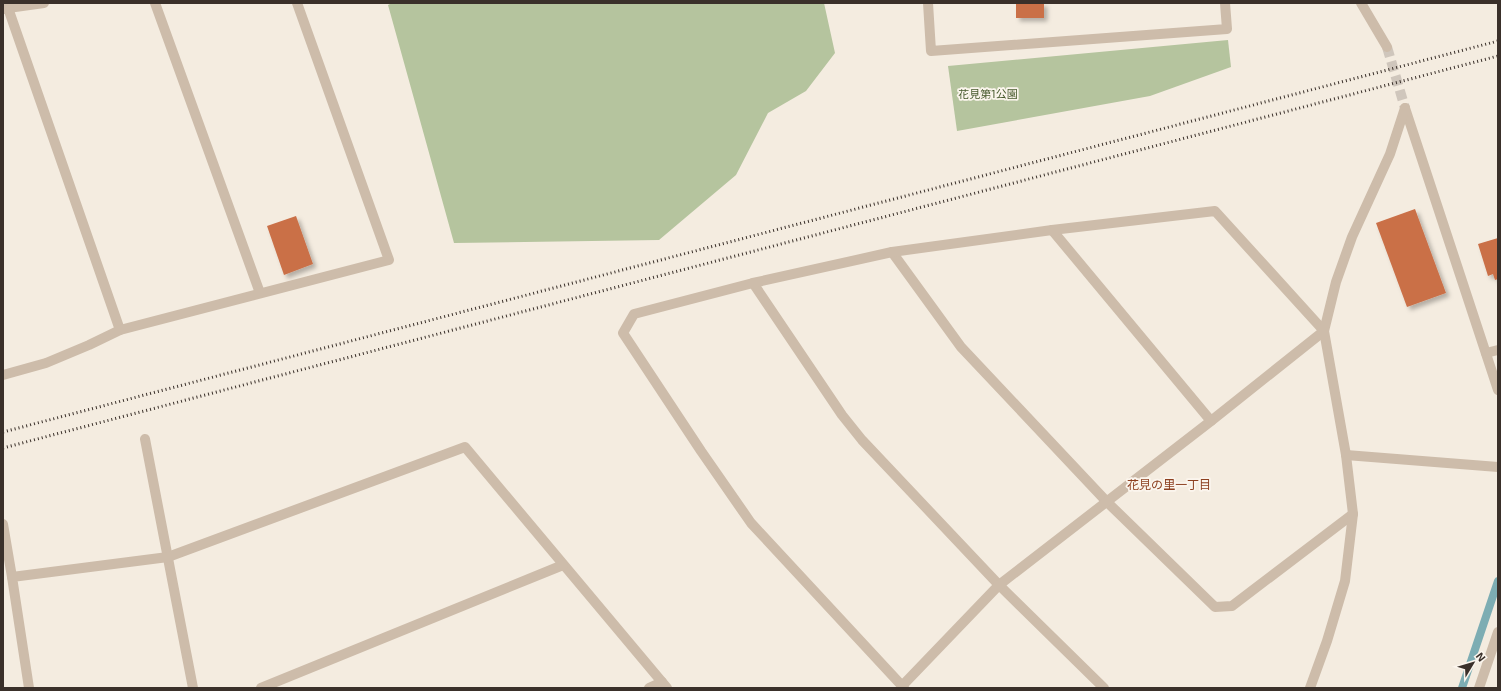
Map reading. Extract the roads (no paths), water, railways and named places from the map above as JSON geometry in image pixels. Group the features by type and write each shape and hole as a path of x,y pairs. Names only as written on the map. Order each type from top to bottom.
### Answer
{"street":[{"path":"44,3 5,9 120,330"},
{"path":"155,3 260,294"},
{"path":"3,375 46,363 120,330 389,260 297,3"},
{"path":"928,3 931,52 1227,29 1225,3"},
{"path":"1361,3 1387,47"},
{"path":"1310,688 1327,641 1345,581 1353,514 1346,455 1324,331 1336,282 1352,237 1390,154 1405,108 1498,390"},
{"path":"1215,211 1324,331 999,586 903,687 751,523 623,333 634,314 753,283 892,252 1052,230 1215,211"},
{"path":"1052,230 1211,421"},
{"path":"892,252 961,347 1107,502 1215,607 1232,606 1353,514"},
{"path":"753,283 842,415 862,440 999,586 1104,688"},
{"path":"1486,353 1498,350"},
{"path":"145,439 193,688"},
{"path":"12,577 168,557 464,447 665,685 649,688"},
{"path":"1346,455 1498,467"},
{"path":"3,524 29,688"},
{"path":"261,688 283,684 563,565"},
{"path":"1479,688 1498,632"}],"waterway":[{"path":"1462,688 1498,581"}],"tunnel":[{"path":"1387,47 1405,108"}],"railway":[{"path":"3,432 1498,41"},
{"path":"3,448 1498,56"}],"district":[{"name":"花見の里一丁目","path":"1169,485"}],"park label":[{"name":"花見第1公園","path":"988,94"}]}
